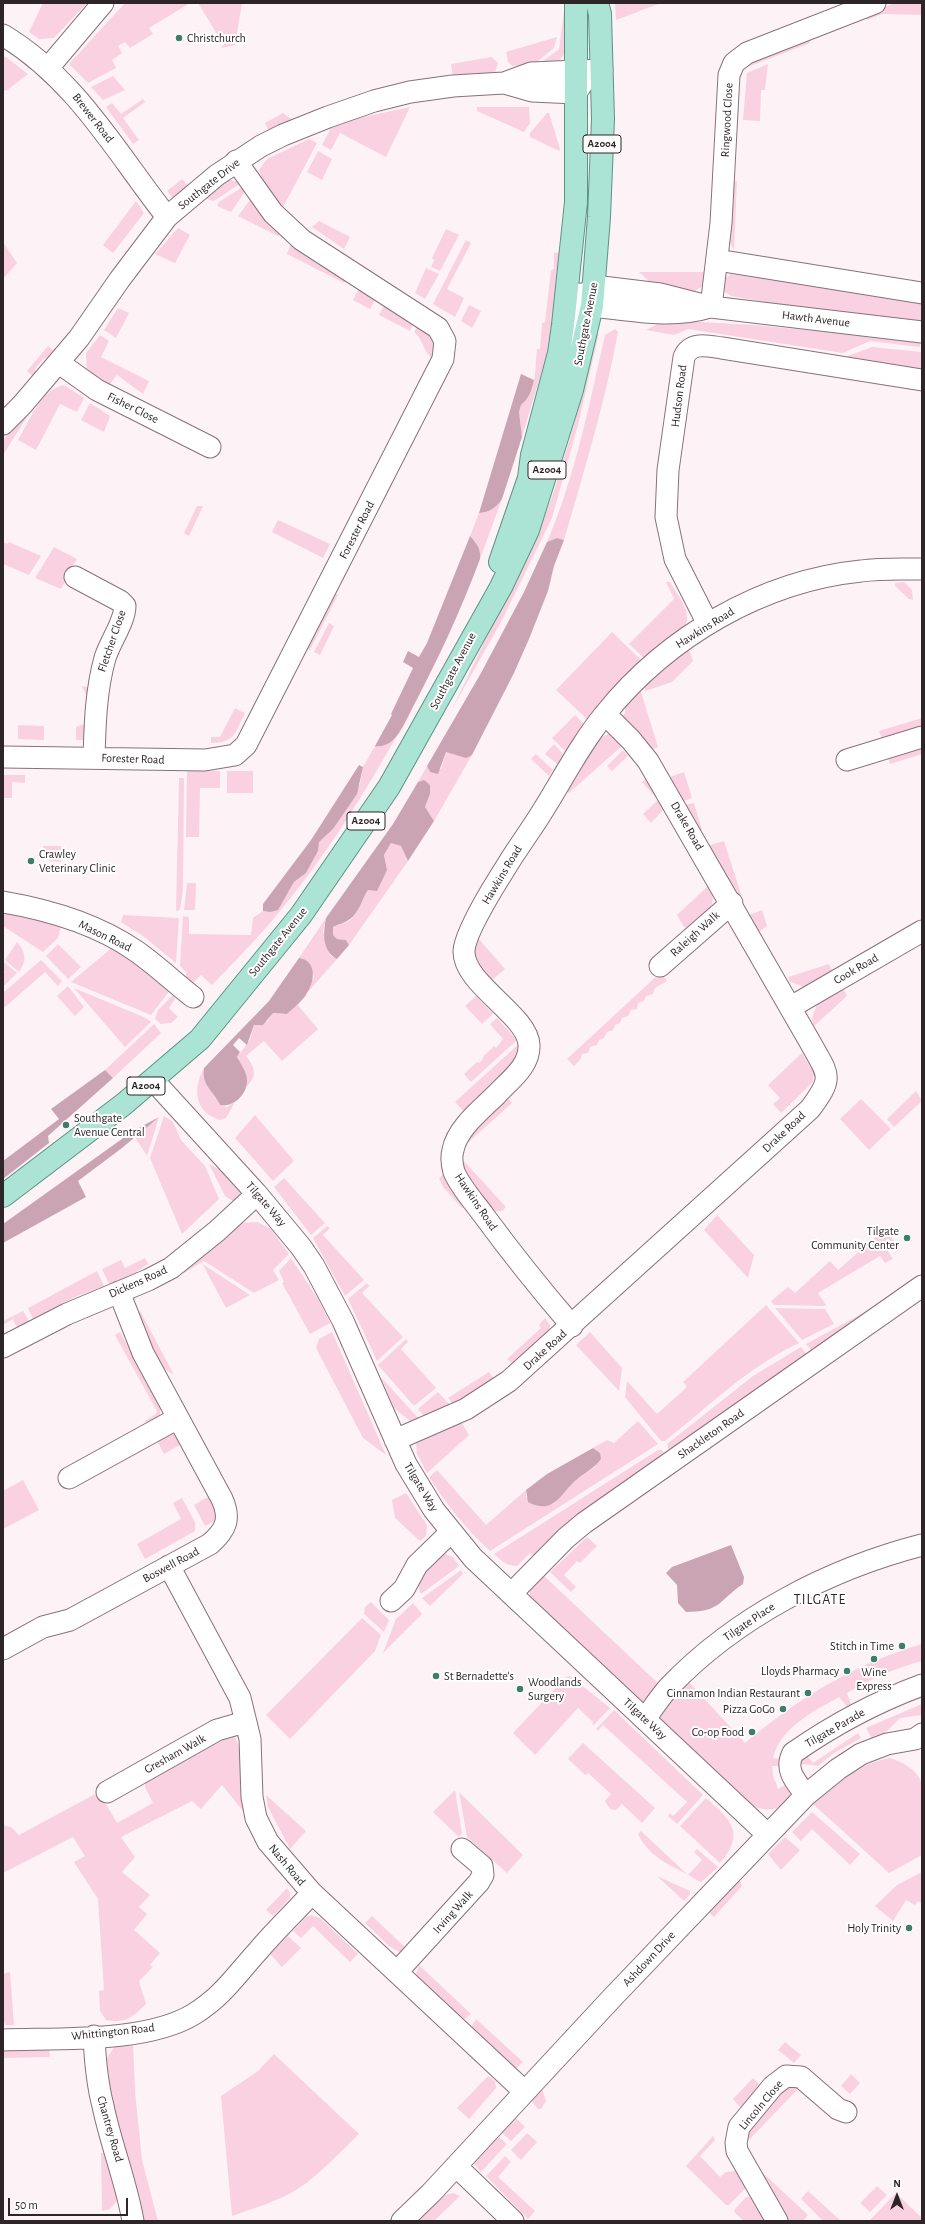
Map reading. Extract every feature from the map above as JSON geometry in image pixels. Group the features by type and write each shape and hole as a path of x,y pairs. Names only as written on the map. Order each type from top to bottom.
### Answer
{"main road":[{"name":"Southgate Avenue","path":"3,1196 153,1080 200,1039 301,915 389,787 500,588 528,530 572,390 590,297 603,120 589,71 576,3"},
{"name":"Southgate Avenue","path":"478,625 528,478 532,455 559,353 570,268 576,202 576,93 589,71 600,14 597,3"}],"street":[{"path":"48,68 103,3"},
{"path":"589,71 592,3"},
{"name":"Ringwood Close","path":"711,307 717,260 723,186 729,75 734,63 747,53 875,3"},
{"name":"Brewer Road","path":"3,35 48,68 72,90 91,113 167,217"},
{"name":"Southgate Drive","path":"3,424 59,363 167,217 236,161 283,135 374,101 410,92 446,87 504,83 531,73 589,71"},
{"name":"Southgate Drive","path":"504,83 532,91 576,93"},
{"name":"Forester Road","path":"3,756 205,760 235,755 246,745 396,455 445,353 442,334 430,321 321,253 288,228 261,198 236,161"},
{"path":"717,260 922,293"},
{"path":"528,478 540,457 556,406 574,327 590,297 574,283 570,268"},
{"name":"Hawth Avenue","path":"590,297 660,294 711,307 922,332"},
{"name":"Hudson Road","path":"708,624 675,559 666,517 668,470 683,362 687,350 694,346 722,348 922,380"},
{"name":"Fisher Close","path":"59,363 98,390 210,447"},
{"name":"Hawkins Road","path":"572,1326 525,1271 467,1192 452,1168 454,1145 460,1133 524,1065 529,1050 527,1034 468,967 464,956 466,940 520,845 605,714 651,667 708,624 751,602 802,583 860,571 922,569"},
{"name":"Fletcher Close","path":"75,577 120,600 125,606 106,655 100,676 96,708 94,758"},
{"name":"Drake Road","path":"396,1440 466,1409 487,1397 509,1381 572,1326 804,1114 824,1091 827,1076 791,1007 732,903 648,761 631,740 605,714"},
{"path":"847,760 922,737"},
{"name":"Mason Road","path":"3,902 58,914 97,929 135,950 193,997"},
{"name":"Raleigh Walk","path":"660,966 732,903"},
{"name":"Cook Road","path":"791,1007 922,931"},
{"name":"Tilgate Way","path":"153,1080 257,1194 301,1247 314,1266 343,1321 396,1440 418,1485 450,1532 473,1558 767,1834"},
{"name":"Dickens Road","path":"3,1347 67,1314 171,1268 217,1231 257,1194"},
{"name":"Shackleton Road","path":"511,1594 566,1538 596,1514 921,1288"},
{"name":"Boswell Road","path":"3,1649 43,1627 70,1620 210,1544 225,1528 228,1519 227,1509 222,1499 144,1353 119,1292"},
{"path":"69,1478 178,1418"},
{"path":"391,1601 404,1589 417,1565 450,1532"},
{"name":"Tilgate Place","path":"645,1719 668,1688 693,1664 722,1640 780,1602 848,1570 922,1545"},
{"name":"Nash Road","path":"169,1566 235,1686 250,1739 252,1797 256,1818 268,1842 312,1893 524,2091"},
{"name":"Tilgate Parade","path":"806,1795 791,1775 789,1760 793,1753 844,1720 885,1699 922,1685"},
{"name":"Gresham Walk","path":"107,1792 217,1730 246,1722"},
{"name":"Ashdown Drive","path":"402,2221 456,2166 524,2091 767,1834 806,1795 838,1769 861,1754 887,1744 920,1743"},
{"name":"Irving Walk","path":"397,1972 479,1882 483,1875 482,1866 462,1849"},
{"name":"Whittington Road","path":"3,2040 94,2036 152,2030 193,2015 236,1979 257,1952 312,1893"},
{"name":"Chantrey Road","path":"94,2036 96,2062 102,2100 122,2171 133,2221"},
{"name":"Lincoln Close","path":"777,2221 737,2151 736,2135 739,2127 773,2086 786,2076 801,2076 838,2109 846,2112"},
{"path":"456,2166 513,2221"}],"shaded area":[{"path":"43,3 87,3 54,38 39,39 29,32"},
{"path":"125,3 190,3 149,28 153,34 130,48 125,42 118,46 122,53 112,60 116,68 88,83 69,64"},
{"path":"198,3 242,3 235,45 221,48 225,43 217,34"},
{"path":"565,3 570,3 567,51 558,62 542,64 543,61 559,49"},
{"path":"615,3 661,3 616,20"},
{"path":"895,3 922,3 922,15 882,14 867,20 868,13"},
{"path":"809,36 810,43 745,68 748,62"},
{"path":"557,37 554,48 533,65 512,66 508,62 506,52"},
{"path":"3,57 6,57 28,74 6,91 3,90"},
{"path":"492,57 498,63 495,73 491,76 453,77 451,64"},
{"path":"768,64 765,90 761,90 760,121 743,120 747,73"},
{"path":"113,76 125,90 103,100 91,87"},
{"path":"143,99 145,102 123,118 139,140 133,144 106,107 112,103 121,114"},
{"path":"410,107 386,157 340,133 331,150 322,145 331,128 354,119"},
{"path":"477,107 529,107 530,123 524,132 477,111"},
{"path":"283,113 291,119 291,123 270,133 265,123"},
{"path":"547,113 549,113 560,149 559,151 530,137 530,133"},
{"path":"309,139 317,143 281,211 258,183 262,179 259,170 267,159"},
{"path":"318,151 332,159 322,180 307,172"},
{"path":"182,179 190,188 173,198 167,191"},
{"path":"231,180 241,183 213,201 207,199 205,195 225,181"},
{"path":"737,181 734,250 729,241 731,183"},
{"path":"244,186 246,190 231,212 217,206 219,202"},
{"path":"254,199 283,231 278,236 238,216 250,200"},
{"path":"136,201 144,213 113,253 103,245"},
{"path":"319,221 350,237 344,249 312,227"},
{"path":"178,228 190,235 175,263 155,254"},
{"path":"446,229 459,235 440,271 431,267 434,260 432,258"},
{"path":"466,240 471,243 447,289 464,298 455,317 433,304"},
{"path":"3,242 17,263 3,279"},
{"path":"291,243 348,278 344,283 287,254"},
{"path":"563,252 546,357 522,437 519,412 521,405 530,394 533,387 537,349 540,349 542,323 545,322 551,270 554,269 554,253"},
{"path":"426,268 439,274 425,299 415,293"},
{"path":"639,272 710,272 706,284 695,291 652,284"},
{"path":"731,274 922,300 922,323 788,306 731,296 725,292 725,278"},
{"path":"360,286 377,296 370,309 353,300"},
{"path":"386,302 415,320 410,331 379,315"},
{"path":"469,305 481,311 472,328 461,321"},
{"path":"118,308 129,313 116,338 104,330"},
{"path":"664,320 754,325 920,341 920,347 870,341 843,353 688,329 674,335 646,330"},
{"path":"419,323 436,338 435,360 428,354 420,339 414,332"},
{"path":"615,329 618,332 607,385 594,437 564,540 557,538 547,542 566,492 587,414 605,335"},
{"path":"599,333 578,425 552,518 501,622 452,709 539,529 552,497 574,425 594,339"},
{"path":"100,335 109,341 101,357 149,381 143,394 117,375 106,389 87,372 86,353"},
{"path":"48,346 57,354 54,359 44,358 35,369 38,377 36,379 27,371"},
{"path":"872,347 922,352 922,374 845,357"},
{"path":"521,374 534,380 530,394 521,405 519,412 522,437 502,499 492,509 479,513"},
{"path":"64,385 84,398 77,412 60,404 36,450 18,440 42,399 56,388"},
{"path":"90,403 110,416 104,432 81,420"},
{"path":"26,414 27,417 3,455 3,440"},
{"path":"502,499 480,559 478,546 470,536 479,513 492,509"},
{"path":"197,506 203,506 189,536 184,533"},
{"path":"278,520 330,544 323,558 272,532"},
{"path":"470,536 478,546 480,559 449,633 399,733 388,744 375,746 392,715 391,714 413,668 403,662 408,651 419,657 427,643"},
{"path":"557,538 564,540 554,566 548,591 514,673 472,755 466,758 446,752 438,774 430,772 427,766 481,673 524,592 547,542"},
{"path":"3,542 7,544 9,542 41,556 29,575 3,564"},
{"path":"54,547 77,559 61,589 35,578"},
{"path":"666,582 670,582 683,604 686,610 687,621 685,627 644,658 629,644 674,599"},
{"path":"904,582 912,590 913,600 909,599 895,586 895,583"},
{"path":"335,593 338,595 310,650 306,648"},
{"path":"329,623 334,626 320,655 314,652"},
{"path":"612,632 641,660 622,678 587,719 556,690"},
{"path":"689,649 693,661 672,682 645,691 645,685"},
{"path":"82,686 87,687 92,692 88,740 76,740 76,727 84,724 86,695"},
{"path":"640,689 658,747 652,750 622,716 625,713 625,706"},
{"path":"235,708 245,713 236,731 230,739 211,743 211,737 220,737"},
{"path":"575,715 583,723 583,725 565,751 552,738"},
{"path":"922,718 922,732 884,743 879,731"},
{"path":"18,725 44,726 44,740 18,739"},
{"path":"399,732 329,847 297,890 264,930 212,985 201,975 193,983 183,980 187,973 180,966 183,916 189,917 189,934 251,935 253,918 263,911 270,912 288,893 294,882 306,873 318,851 318,842 333,829 360,784 363,767 375,746 386,744"},
{"path":"611,733 624,744 569,793 566,790 599,738"},
{"path":"922,743 922,754 890,764 887,754"},
{"path":"554,744 563,754 557,764 545,754"},
{"path":"623,750 628,756 612,771 607,766"},
{"path":"446,752 466,757 472,755 434,821 425,807 430,794 424,780 418,782 427,766 430,772 441,769"},
{"path":"536,754 553,770 549,776 531,759"},
{"path":"359,765 363,767 357,794 333,829 319,842 318,851 306,873 294,882 278,910 270,912 263,911 263,904 311,840"},
{"path":"187,770 220,771 220,788 200,788 199,837 186,837"},
{"path":"227,771 253,771 253,793 227,793"},
{"path":"684,772 692,798 682,802 667,778"},
{"path":"3,775 25,775 25,783 12,782 12,798 3,798"},
{"path":"648,777 664,809 651,823 643,814 658,800 642,782"},
{"path":"179,778 184,778 183,890 180,910 176,911"},
{"path":"424,780 430,785 430,794 425,807 434,821 408,861 401,846 391,843 384,855 387,870 377,891 368,890 358,910 353,916 346,922 333,927 333,935 337,939 346,940 349,945 337,959 332,956 326,946 324,930 326,918 393,824 418,782"},
{"path":"694,803 702,830 698,831 684,805"},
{"path":"724,841 741,894 735,896 706,846"},
{"path":"391,843 401,845 408,861 349,945 346,940 337,939 333,935 333,927 349,921 355,915 368,890 387,870 384,855"},
{"path":"43,846 61,846 61,862 50,861 46,858"},
{"path":"187,883 196,883 195,910 184,910"},
{"path":"709,885 713,900 709,910 688,928 684,927 677,915"},
{"path":"3,909 44,917 61,927 58,938 43,952 3,926"},
{"path":"762,910 767,926 757,933 747,916"},
{"path":"123,915 179,918 176,963 143,936 121,922"},
{"path":"326,918 323,931 331,956 337,959 308,992 314,976 299,958"},
{"path":"477,937 505,969 492,980 474,956"},
{"path":"17,942 24,953 22,968 19,972 5,960"},
{"path":"58,944 81,967 68,979 46,956"},
{"path":"114,946 171,989 151,1015 71,982"},
{"path":"299,958 305,960 312,967 313,977 310,988 303,999 287,1014 273,1013 263,1025 254,1025 247,1045 239,1038 233,1045 240,1052 237,1057 244,1068 247,1085 242,1095 235,1102 220,1105 206,1084 204,1079 204,1068 269,1001"},
{"path":"41,960 62,981 58,986 45,972 4,1008 3,993"},
{"path":"4,962 17,973 3,987 3,974 5,972 3,970"},
{"path":"829,964 832,970 803,987 789,981 788,977"},
{"path":"660,973 667,981 655,988 653,994 646,996 644,1001 638,1003 637,1009 631,1010 628,1016 622,1018 620,1023 615,1025 613,1030 607,1032 604,1038 599,1040 597,1045 590,1047 588,1053 582,1054 580,1060 574,1066 567,1059"},
{"path":"68,986 84,1007 75,1016 57,996"},
{"path":"74,988 146,1018 151,1022 125,1047"},
{"path":"844,990 847,996 814,1026 812,1019 817,1004"},
{"path":"172,996 174,996 175,999 169,1008 178,1017 171,1023 161,1024 155,1019 158,1010"},
{"path":"476,996 493,1014 482,1024 465,1006"},
{"path":"297,1004 318,1029 282,1061 264,1041 246,1056 252,1064 254,1072 252,1080 246,1087 247,1079 237,1057 250,1040 254,1025 268,1021 272,1013 287,1014"},
{"path":"497,1018 517,1040 471,1082 464,1074 477,1062 479,1063 494,1046 496,1048 503,1039 490,1024"},
{"path":"154,1024 161,1033 113,1078 105,1070"},
{"path":"522,1041 521,1057 467,1115 455,1102"},
{"path":"802,1053 814,1074 813,1082 781,1113 773,1104 780,1098 768,1085"},
{"path":"204,1068 204,1079 206,1084 220,1105 227,1107 235,1102 226,1118 220,1120 212,1117 205,1112 201,1106 197,1092 200,1076"},
{"path":"105,1070 113,1078 48,1136 49,1143 3,1179 3,1161 59,1119 51,1109"},
{"path":"916,1091 922,1101 894,1127 887,1119"},
{"path":"504,1094 512,1103 462,1148 464,1138"},
{"path":"861,1099 891,1129 869,1150 840,1119"},
{"path":"255,1115 294,1161 273,1181 235,1138"},
{"path":"164,1116 173,1122 181,1140 205,1166 219,1199 182,1234 150,1158"},
{"path":"159,1117 147,1156 134,1136"},
{"path":"159,1117 122,1148 78,1181 86,1197 3,1243 3,1224 133,1131"},
{"path":"462,1159 506,1207 502,1211 490,1211 463,1174"},
{"path":"209,1164 228,1175 237,1184 240,1190 238,1204 225,1196"},
{"path":"448,1171 467,1203 462,1208 443,1187 439,1178"},
{"path":"284,1178 325,1223 311,1235 274,1187"},
{"path":"717,1215 754,1255 748,1278 704,1230"},
{"path":"257,1222 270,1228 289,1254 273,1270 279,1280 254,1293 204,1261 184,1273 183,1270 237,1226 243,1223"},
{"path":"327,1226 330,1228 323,1235 364,1280 345,1296 313,1238"},
{"path":"885,1229 896,1244 887,1250 893,1259 885,1263 880,1256 818,1293 826,1305 825,1306 774,1305 771,1301 788,1287 795,1293 830,1261 838,1270"},
{"path":"145,1258 148,1264 136,1272 138,1275 109,1284 102,1269 121,1260 125,1268"},
{"path":"291,1258 318,1299 330,1323 310,1334 282,1283 284,1282 279,1271"},
{"path":"204,1265 250,1295 226,1308"},
{"path":"97,1271 104,1286 75,1297 33,1319 28,1308"},
{"path":"367,1283 369,1286 362,1293 403,1337 377,1361 348,1299"},
{"path":"766,1305 799,1343 780,1353 729,1388 665,1441 661,1441 625,1397 627,1381 657,1414 687,1387 683,1382"},
{"path":"874,1307 813,1353 806,1344"},
{"path":"775,1308 825,1309 834,1324 802,1340"},
{"path":"23,1311 29,1321 17,1328 13,1319 3,1325 3,1321"},
{"path":"140,1311 174,1375 159,1365 137,1313"},
{"path":"545,1318 550,1325 549,1333 513,1364 507,1359 541,1328 539,1325"},
{"path":"120,1332 160,1404 160,1417 148,1425 145,1421 156,1414 157,1411 115,1335"},
{"path":"332,1332 386,1455 363,1438 316,1348 319,1339"},
{"path":"590,1332 622,1368 619,1391 576,1345"},
{"path":"406,1339 408,1342 401,1349 436,1388 414,1406 378,1365"},
{"path":"801,1347 808,1356 669,1451 667,1444 753,1376"},
{"path":"489,1372 494,1379 453,1404 448,1398"},
{"path":"381,1377 420,1420 410,1421 394,1408"},
{"path":"438,1392 451,1406 425,1417 418,1409"},
{"path":"460,1420 469,1435 427,1473 417,1454 416,1442"},
{"path":"638,1421 658,1444 490,1551 472,1534 457,1516 429,1477 437,1470 486,1525 526,1490 526,1497 553,1504 576,1480 595,1467 600,1453 593,1448 607,1440 614,1443"},
{"path":"176,1432 185,1442 164,1454 155,1436"},
{"path":"593,1448 600,1453 601,1459 575,1481 560,1498 550,1505 544,1506 528,1502 526,1490 547,1474"},
{"path":"658,1450 662,1450 666,1456 535,1557 530,1553 517,1566 513,1566 504,1563 494,1554"},
{"path":"23,1480 39,1510 3,1529 3,1491"},
{"path":"406,1493 427,1525 426,1536 420,1541 395,1518 392,1500"},
{"path":"211,1495 218,1519 205,1526 194,1505"},
{"path":"182,1498 195,1522 195,1531 145,1559 137,1544 181,1519 173,1503"},
{"path":"587,1537 597,1546 580,1563 577,1561 564,1575 576,1587 571,1592 550,1572"},
{"path":"731,1545 744,1577 743,1584 713,1608 686,1612 678,1603 677,1585 666,1573 672,1567"},
{"path":"443,1553 453,1557 459,1566 421,1594 419,1582 421,1576 424,1571"},
{"path":"461,1570 463,1574 430,1606 422,1598"},
{"path":"542,1574 661,1686 651,1701 644,1702 638,1700 532,1602 528,1587"},
{"path":"371,1602 389,1620 384,1632 364,1614 365,1607"},
{"path":"413,1603 422,1614 383,1653 396,1619"},
{"path":"362,1618 381,1635 375,1651 290,1739 266,1715"},
{"path":"922,1644 922,1661 874,1679 847,1693 851,1704 847,1707 839,1697 819,1708 790,1729 777,1747 773,1758 783,1759 783,1766 772,1766 774,1781 775,1780 778,1789 787,1784 791,1790 789,1798 785,1803 774,1809 760,1808 748,1803 660,1719 660,1709 688,1681 745,1743 806,1697 828,1684 874,1661"},
{"path":"570,1676 610,1708 594,1725 592,1724 593,1722 578,1708 535,1755 513,1733 566,1677"},
{"path":"922,1704 922,1715 900,1718 885,1733 872,1739 866,1728"},
{"path":"614,1710 703,1795 677,1824 668,1816 670,1813 673,1816 687,1802 603,1725 598,1731 596,1729"},
{"path":"223,1733 234,1735 239,1748 240,1784 247,1816 222,1785 201,1809 192,1801 121,1837 135,1857 122,1872 150,1895 139,1907 147,1914 134,1930 160,1953 150,1965 153,1967 139,1981 146,2004 133,2016 124,2020 106,2020 100,2011 99,1991 104,1990 98,1899 74,1862 85,1856 73,1837 3,1873 3,1825 11,1827 19,1835 99,1792 117,1823 153,1803 145,1787 145,1780"},
{"path":"858,1733 861,1738 834,1753 818,1766 797,1763 804,1752 813,1763"},
{"path":"583,1743 655,1808 642,1823 622,1804 616,1810 610,1809 605,1801 611,1794 588,1773 585,1775 568,1759"},
{"path":"890,1758 905,1764 917,1775 922,1785 923,1810 922,1855 889,1873 813,1804 839,1783 869,1764"},
{"path":"455,1790 462,1833 459,1837 433,1812"},
{"path":"459,1792 523,1855 507,1873 467,1837"},
{"path":"266,1795 306,1831 290,1849 268,1807"},
{"path":"706,1798 728,1820 734,1835 728,1852 720,1863 680,1826"},
{"path":"812,1812 860,1854 850,1865 812,1829 801,1841 792,1832"},
{"path":"641,1831 687,1874 653,1854 642,1842 638,1834"},
{"path":"785,1837 800,1850 781,1870 768,1854"},
{"path":"697,1849 718,1867 701,1882 688,1875 702,1860 694,1852"},
{"path":"922,1872 922,1904 918,1901 915,1905 906,1900 893,1921 875,1906 897,1885"},
{"path":"657,1876 690,1891 690,1894 684,1901"},
{"path":"739,1878 742,1886 714,1917 708,1912"},
{"path":"287,1888 290,1893 290,1898 273,1916 266,1910"},
{"path":"311,1915 320,1918 358,1954 350,1962 313,1926 301,1938 293,1931 306,1917"},
{"path":"372,1916 408,1950 401,1953 389,1946 365,1923"},
{"path":"288,1936 301,1948 282,1967 270,1954"},
{"path":"419,1965 471,2014 461,2022 415,1977"},
{"path":"10,1972 14,2025 5,2025 3,2017 3,1974"},
{"path":"476,2019 523,2062 513,2071 470,2029"},
{"path":"785,2042 801,2055 794,2063 778,2050"},
{"path":"133,2043 135,2091 142,2160 158,2221 139,2221 113,2121 106,2059 116,2045"},
{"path":"49,2048 50,2057 3,2058 3,2050"},
{"path":"274,2054 359,2134 333,2160 297,2190 270,2203 232,2216 221,2096 258,2071"},
{"path":"851,2074 860,2083 850,2094 841,2086"},
{"path":"488,2076 495,2081 496,2088 469,2119 457,2108"},
{"path":"753,2078 761,2086 745,2105 740,2107 733,2099"},
{"path":"789,2085 798,2089 745,2144 744,2133"},
{"path":"541,2086 546,2101 541,2109 538,2109 530,2099"},
{"path":"514,2116 525,2127 511,2141 501,2132"},
{"path":"527,2133 537,2142 521,2160 511,2150"},
{"path":"713,2136 715,2140 700,2156 720,2177 726,2172 737,2171 748,2186 729,2205 726,2205 686,2166"},
{"path":"499,2137 507,2144 481,2172 474,2164 478,2156"},
{"path":"101,2153 105,2153 118,2200 110,2209 102,2211"},
{"path":"505,2156 511,2162 498,2177 535,2211 528,2219 486,2176"},
{"path":"748,2159 808,2215 803,2221 785,2221"},
{"path":"877,2186 887,2195 870,2212 860,2203"},
{"path":"808,2191 841,2221 823,2221 801,2199"},
{"path":"453,2193 460,2196 434,2221 416,2221 441,2196"},
{"path":"896,2193 922,2218 921,2221 869,2221"},
{"path":"746,2197 752,2197 769,2221 744,2221 734,2212"}],"place":[{"name":"Christchurch","path":"179,38"},
{"name":"Crawley Veterinary Clinic","path":"31,861"},
{"name":"Southgate Avenue Central","path":"66,1125"},
{"name":"Tilgate Community Center","path":"907,1238"},
{"name":"Stitch in Time","path":"902,1646"},
{"name":"Wine Express","path":"874,1659"},
{"name":"Lloyds Pharmacy","path":"847,1671"},
{"name":"St Bernadette's","path":"436,1676"},
{"name":"Woodlands Surgery","path":"520,1689"},
{"name":"Cinnamon Indian Restaurant","path":"808,1693"},
{"name":"Pizza GoGo","path":"783,1709"},
{"name":"Co-op Food","path":"752,1732"},
{"name":"Holy Trinity","path":"909,1928"}],"district":[{"name":"TILGATE","path":"820,1600"}]}
